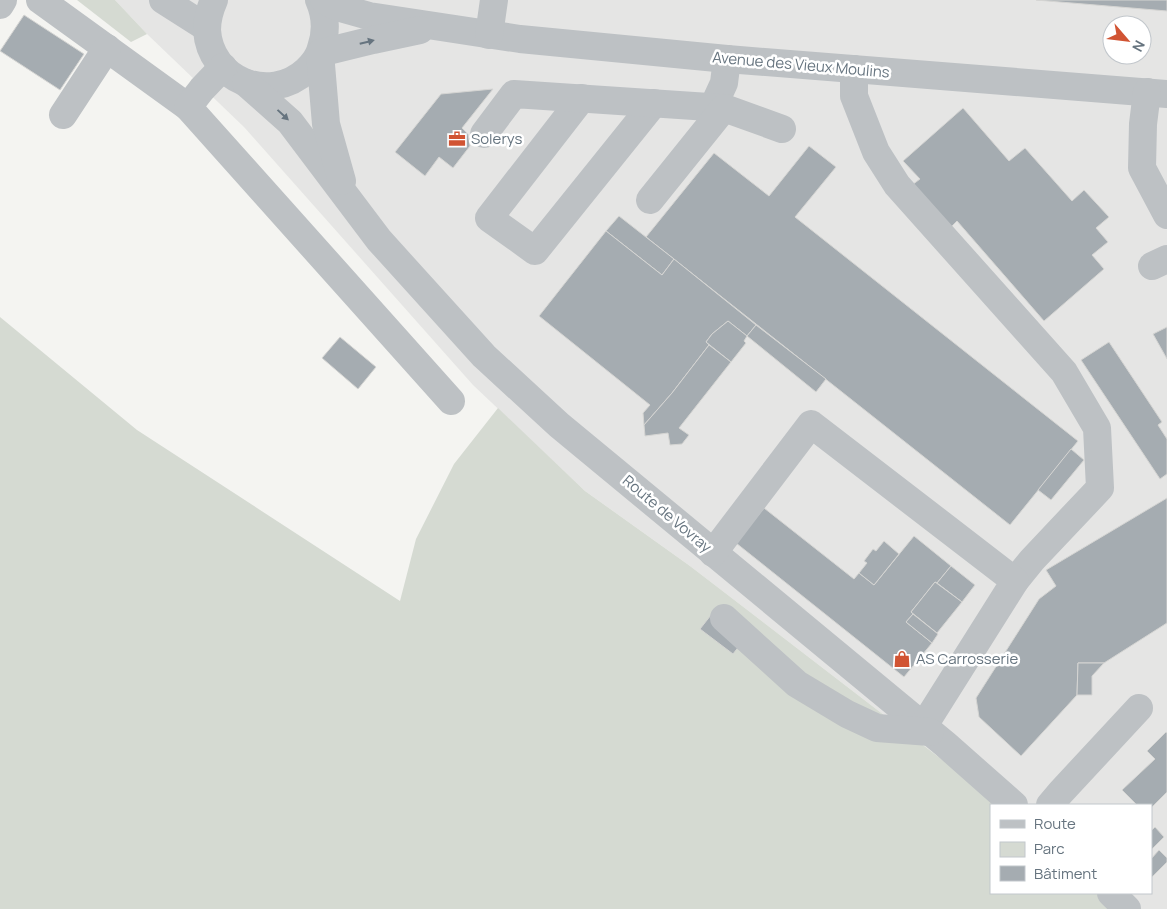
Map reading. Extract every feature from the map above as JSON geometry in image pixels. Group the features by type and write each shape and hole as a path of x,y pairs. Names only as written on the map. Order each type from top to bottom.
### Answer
{"street":[{"path":"0,5 4,0"},
{"path":"40,0 188,107 451,401"},
{"path":"163,0 207,28"},
{"path":"188,107 223,67 214,56 207,28 214,0"},
{"path":"246,83 260,87 274,86 289,82 312,66 320,53 326,24 319,0"},
{"name":"Avenue des Vieux Moulins","path":"324,0 337,7 369,16 520,40 727,59 1157,93"},
{"path":"490,35 494,0"},
{"name":"Avenue des Vieux Moulins","path":"320,53 436,27"},
{"path":"63,115 107,48"},
{"name":"Route de Vovray","path":"320,53 326,124 346,196"},
{"path":"650,200 719,107 727,59"},
{"name":"Route de Vovray","path":"223,67 233,77 246,83 290,122 379,240 484,356 559,425 927,729 1013,804"},
{"path":"724,618 797,684 847,714 877,728 927,729 1015,581 1032,560 1100,488 1097,428 1064,372 897,185 876,152 854,96 854,69"},
{"path":"1157,93 1143,124 1142,168 1167,215"},
{"path":"484,134 514,94 719,107 782,129"},
{"path":"582,98 489,218 535,252 654,103"},
{"path":"713,552 811,424 1015,581"},
{"path":"1051,804 1140,708"},
{"path":"1112,894 1127,909"}],"shaded area":[{"path":"115,0 1167,0 1167,909 1126,909 1108,894 1152,894 1152,804 1000,804 690,566 585,491 473,385 244,127 147,34"}],"green space":[{"path":"77,0 115,0 147,34 131,42"},
{"path":"0,317 137,430 400,601 416,539 454,464 498,408 585,491 690,566 1000,804 990,804 990,894 1108,894 1126,909 0,909"}],"building":[{"path":"1036,0 1167,0 1167,11"},
{"path":"24,15 84,54 60,90 0,51"},
{"path":"493,89 462,128 468,134 470,146 453,168 439,157 425,176 395,152 441,94"},
{"path":"963,108 1009,161 1025,148 1072,201 1084,190 1109,217 1096,228 1108,242 1092,255 1104,269 1044,321 957,221 950,228 912,185 920,179 903,161"},
{"path":"809,146 836,167 795,217 1078,441 1010,525 646,237 714,153 769,196"},
{"path":"619,216 674,259 662,275 606,231"},
{"path":"606,231 662,275 674,259 756,325 747,336 728,321 712,334 706,342 709,345 672,393 644,425 643,413 650,405 539,316"},
{"path":"728,321 747,336 744,341 746,343 731,362 706,342 712,334"},
{"path":"756,325 826,379 816,392 747,336"},
{"path":"1167,327 1167,359 1153,334"},
{"path":"340,337 376,367 358,389 322,358"},
{"path":"1109,342 1162,422 1158,425 1167,439 1167,474 1160,479 1081,360"},
{"path":"709,345 731,362 679,428 689,435 682,444 670,445 668,433 645,436 644,425 672,393"},
{"path":"1071,449 1084,460 1051,500 1038,490"},
{"path":"1167,498 1167,623 1104,663 1078,663 1077,695 1021,756 979,717 976,698 1039,599 1056,586 1046,570"},
{"path":"764,508 854,579 859,573 874,585 914,536 951,566 937,583 935,582 911,612 913,614 906,622 932,643 904,677 736,543"},
{"path":"884,541 899,554 874,585 859,573 867,563 864,561 873,549 876,551"},
{"path":"951,566 975,585 962,602 937,583"},
{"path":"935,582 962,602 937,633 911,612"},
{"path":"913,614 938,634 932,643 906,622"},
{"path":"711,615 743,641 733,654 700,629"},
{"path":"1078,663 1104,663 1092,676 1092,695 1077,695"},
{"path":"1167,733 1167,792 1152,807 1152,804 1136,804 1122,790 1155,759 1147,751"},
{"path":"1155,827 1164,837 1152,849 1152,830"},
{"path":"1159,850 1167,858 1167,862 1152,877 1152,858"}],"place":[{"name":"Solerys","path":"457,139"},
{"name":"AS Carrosserie","path":"902,659"}]}
